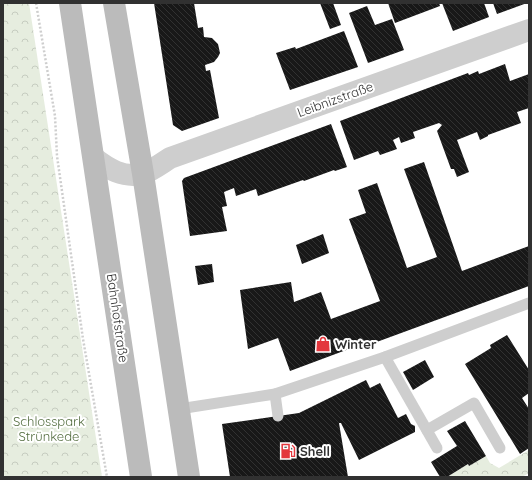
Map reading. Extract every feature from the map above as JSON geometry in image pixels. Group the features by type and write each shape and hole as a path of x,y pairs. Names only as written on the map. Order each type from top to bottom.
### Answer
{"street":[{"name":"Bahnhofstraße","path":"70,3 141,477"},
{"path":"114,3 143,174 190,477"},
{"name":"Leibnizstraße","path":"143,174 170,158 529,30"},
{"path":"94,158 108,169 119,173 143,174"}],"lane":[{"path":"179,409 275,394 385,357 529,303"},
{"path":"385,357 437,448"},
{"path":"275,394 278,416"},
{"path":"426,430 474,403 500,448"}],"path":[{"path":"36,3 55,116 57,156 83,339 107,477"}],"green space":[{"name":"Schlosspark Strünkede","path":"3,3 29,3 102,477 3,477"},
{"path":"529,450 529,473 522,477 447,477 468,464 469,466 486,456 490,463 499,468"}],"building":[{"path":"154,3 194,3 198,28 203,27 204,37 212,38 218,44 220,53 218,57 214,62 205,65 206,71 210,70 219,118 182,131 173,125"},
{"path":"320,3 333,3 341,25 330,29"},
{"path":"388,3 439,3 440,6 395,23"},
{"path":"442,3 484,3 489,17 453,31"},
{"path":"493,3 527,3 497,14"},
{"path":"367,6 375,25 392,19 404,50 368,63 349,13"},
{"path":"344,31 358,67 290,90 276,53 295,47 296,49"},
{"path":"505,64 510,81 529,74 529,108 517,112 521,123 488,135 480,140 477,132 457,140 469,172 457,177 454,169 451,169 437,131 442,125 439,123 413,132 415,138 401,143 399,137 393,140 397,149 380,155 378,151 354,160 340,121 468,73 469,75 478,71 479,74"},
{"path":"331,124 347,167 304,181 303,180 258,196 256,189 236,196 234,188 224,192 227,206 222,207 227,231 190,236 182,181 184,178"},
{"path":"424,162 462,271 529,246 529,286 374,343 373,340 290,371 278,338 248,349 240,290 291,282 294,302 321,292 331,319 380,301 349,219 366,213 358,190 377,183 407,268 437,257 404,169"},
{"path":"323,234 329,253 302,264 296,245"},
{"path":"212,264 214,282 198,285 195,266"},
{"path":"507,335 529,370 529,393 522,398 529,409 529,448 520,454 465,364 491,348 490,345"},
{"path":"425,360 434,377 413,390 403,372"},
{"path":"366,380 370,388 380,383 398,418 406,414 411,424 415,426 415,432 359,460 341,423 339,423 348,477 230,477 222,424 299,413"},
{"path":"465,421 486,456 469,466 468,464 447,477 440,477 431,462 457,446 447,431"}],"place":[{"name":"Winter","path":"323,344"},
{"name":"Shell","path":"288,451"}]}
